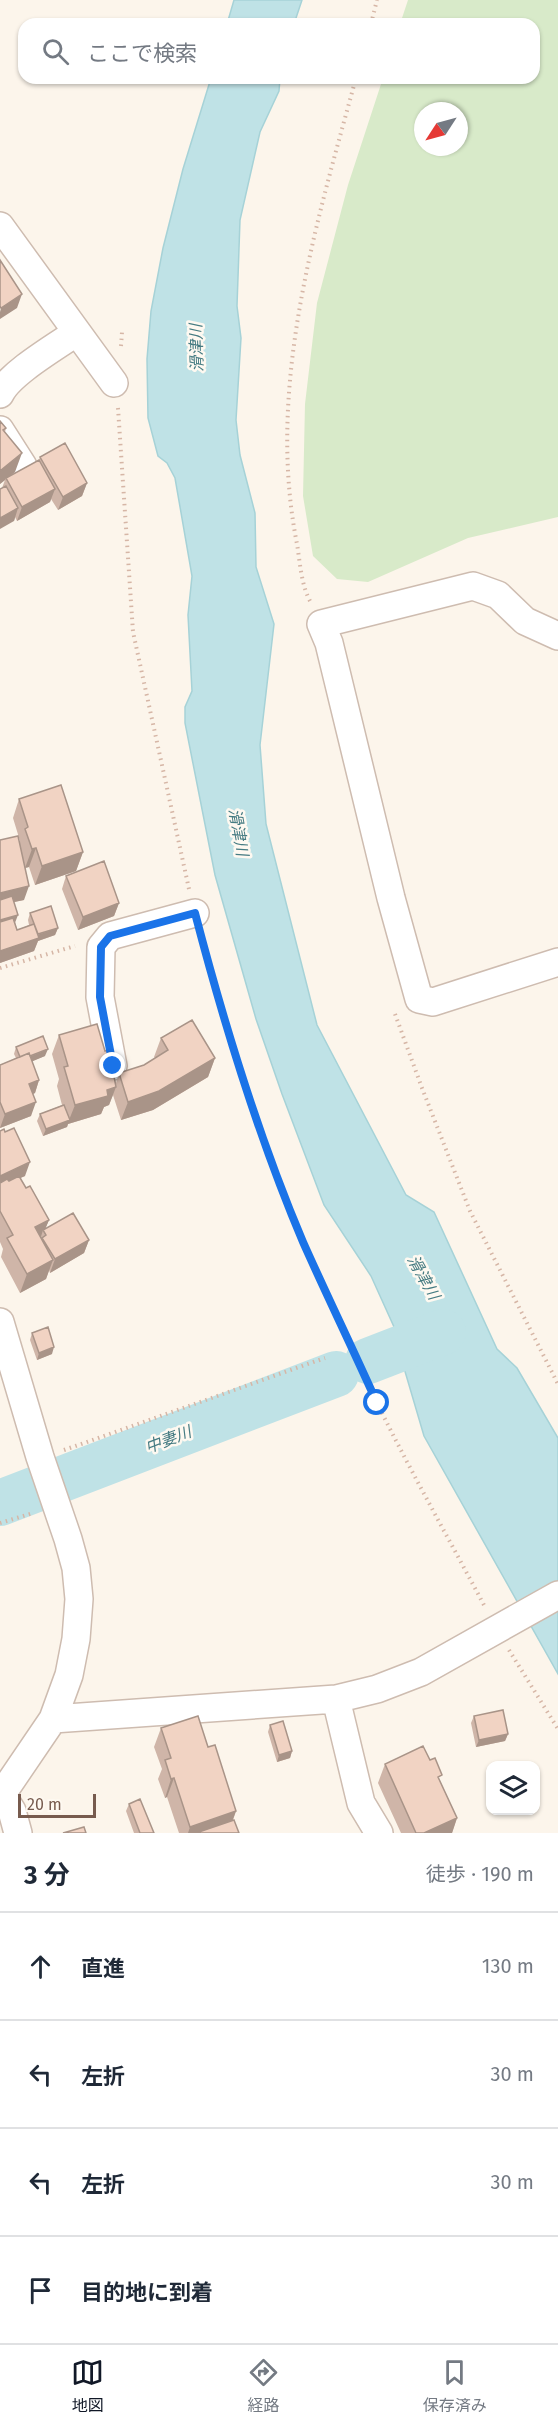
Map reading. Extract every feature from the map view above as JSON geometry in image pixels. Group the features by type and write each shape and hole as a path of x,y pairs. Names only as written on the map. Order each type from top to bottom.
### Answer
{"street":[{"path":"0,226 77,332 116,393"},
{"path":"0,394 3,387 26,368 77,332"},
{"path":"0,430 23,466"},
{"path":"558,636 525,621 498,595 473,586 321,624 329,643 391,898 419,999 433,1002 558,962"},
{"path":"113,1066 100,997 101,947 110,936 195,913"},
{"path":"0,1322 41,1461 76,1568 79,1599 76,1639 69,1675 53,1719 1,1796 12,1811 18,1833"},
{"path":"53,1719 336,1700 377,1689 421,1672 558,1595"},
{"path":"336,1700 361,1803 379,1833"}],"path":[{"path":"372,18 377,0"},
{"path":"120,356 122,332"},
{"path":"116,393 133,632 178,846 218,1004 303,1240 377,1403 558,1729"},
{"path":"0,968 110,936"},
{"path":"41,1461 325,1358"},
{"path":"0,1523 56,1503"}],"green space":[{"path":"408,0 558,0 558,517 468,538 368,582 337,579 313,556 303,496 305,404 317,303 348,185 381,84 540,84 540,18 402,18"}],"water":[{"path":"234,0 302,0 296,18 229,18"},
{"name":"滑津川","path":"209,84 280,84 279,91 260,132 240,220 237,306 241,338 236,420 240,455 255,513 256,567 274,624 260,745 266,824 317,1025 406,1195 434,1212 497,1349 517,1368 558,1438 558,1674 424,1436 404,1368 389,1367 381,1347 399,1338 371,1276 324,1205 256,1019 215,875 185,723 185,707 192,691 188,615 192,576 175,478 167,463 158,456 148,418 147,359 151,311 163,248 183,169"}],"building":[{"path":"0,260 22,294 1,308 0,306"},
{"path":"0,421 6,428 3,430 22,453 0,471"},
{"path":"65,443 87,483 63,497 40,457"},
{"path":"39,460 55,489 22,507 6,478"},
{"path":"6,486 18,508 0,518 0,489"},
{"path":"61,785 83,852 42,866 36,848 32,849 25,829 28,827 19,799"},
{"path":"18,836 29,886 0,893 0,840"},
{"path":"104,861 119,903 83,917 66,876"},
{"path":"12,896 18,915 0,920 0,900"},
{"path":"51,906 58,928 38,934 30,913"},
{"path":"13,918 17,930 34,924 39,938 0,951 0,922"},
{"path":"192,1020 215,1058 159,1091 128,1102 119,1073 144,1065 168,1050 161,1038"},
{"path":"97,1024 105,1051 109,1050 116,1087 107,1090 108,1096 75,1105 64,1067 68,1066 59,1035"},
{"path":"43,1036 48,1049 20,1057 16,1047"},
{"path":"29,1053 39,1080 29,1084 36,1102 5,1114 0,1102 0,1065"},
{"path":"64,1105 70,1120 46,1129 40,1114"},
{"path":"14,1128 30,1162 0,1176 0,1131 4,1129 5,1132"},
{"path":"19,1176 26,1188 30,1186 49,1220 35,1227 53,1260 27,1274 7,1238 13,1235 0,1211 0,1183"},
{"path":"73,1213 89,1240 55,1259 42,1238 46,1235 43,1230"},
{"path":"48,1327 54,1347 39,1353 32,1333"},
{"path":"503,1710 508,1734 479,1740 474,1716"},
{"path":"198,1716 208,1747 215,1745 236,1811 190,1827 174,1778 171,1779 165,1760 171,1758 161,1728"},
{"path":"283,1721 292,1751 279,1755 270,1725"},
{"path":"423,1746 430,1760 435,1758 442,1775 438,1777 457,1818 424,1833 416,1833 385,1764"},
{"path":"140,1799 154,1833 140,1833 129,1804"},
{"path":"234,1820 239,1833 196,1833"},
{"path":"84,1827 86,1833 63,1833"}],"waterway":[{"name":"中妻川","path":"368,1361 443,1332"},
{"name":"中妻川","path":"0,1503 336,1374"}],"route":[{"path":"113,1066 100,997 101,947 110,936 195,913 218,1004 255,1112 303,1240 377,1403"}]}
